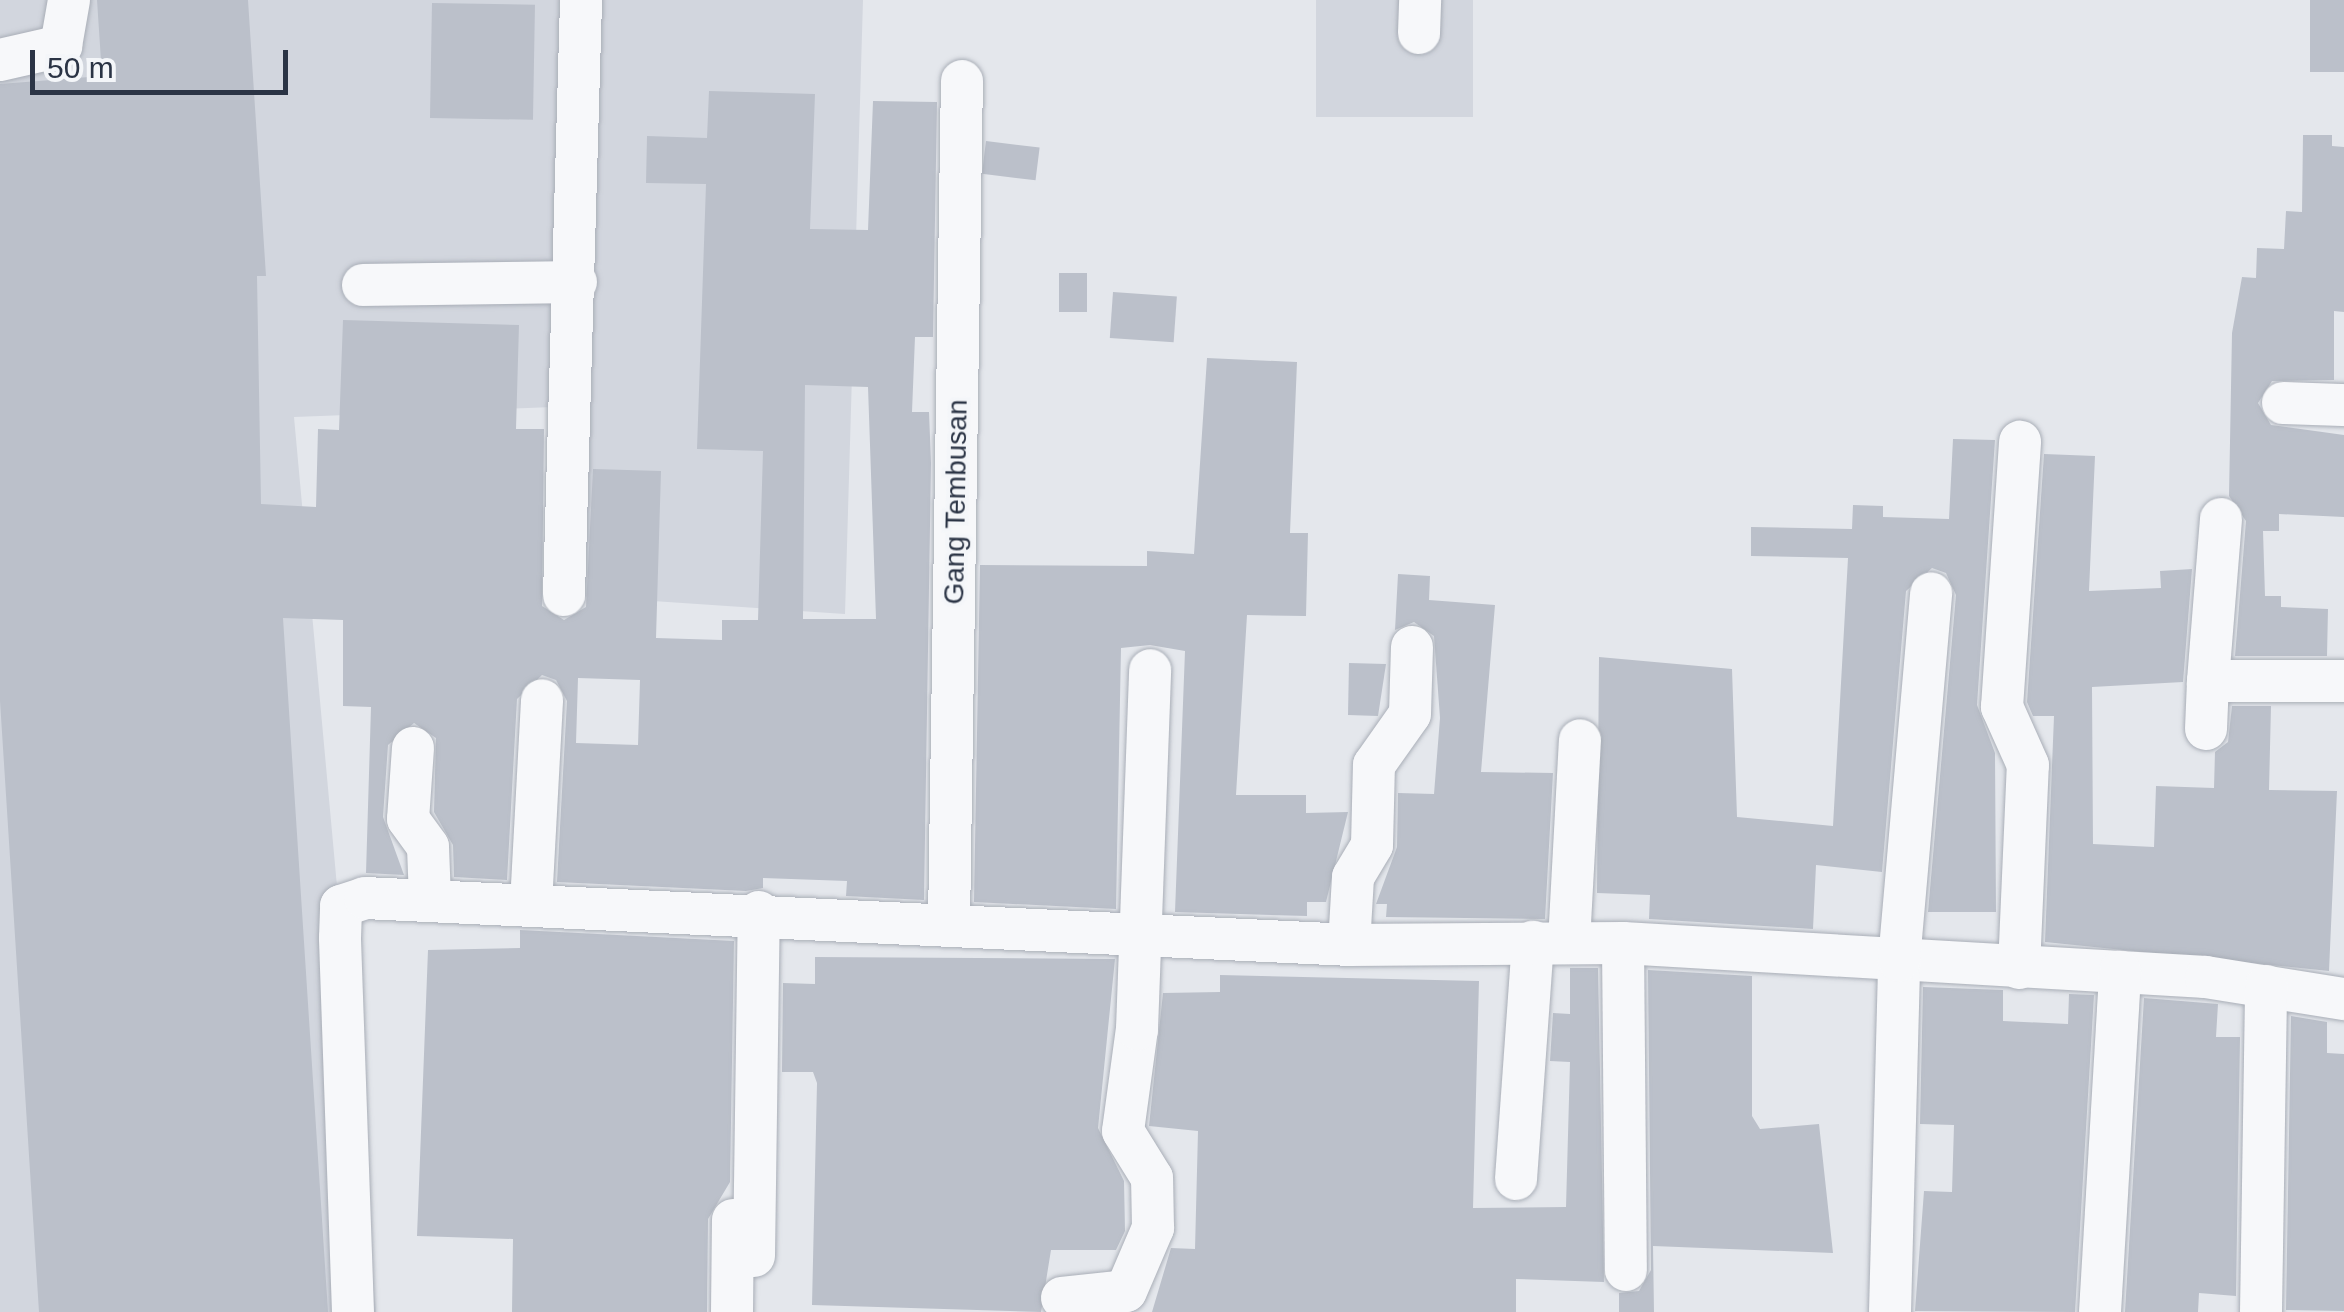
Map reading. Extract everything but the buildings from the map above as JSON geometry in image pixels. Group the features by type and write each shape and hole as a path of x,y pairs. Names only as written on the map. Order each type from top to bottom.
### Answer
{"street":[{"path":"0,60 61,46 69,0"},
{"path":"564,595 576,282 581,0"},
{"name":"Gang Tembusan","path":"949,923 962,82"},
{"path":"363,284 576,282"},
{"path":"2284,402 2344,405"},
{"path":"2019,968 2028,764 2002,707 2020,442"},
{"path":"2206,730 2221,520"},
{"path":"1890,1312 1899,961 1931,593"},
{"path":"1349,945 1353,878 1372,845 1374,764 1410,714 1412,646"},
{"path":"1062,1298 1126,1291 1152,1228 1152,1178 1124,1143 1150,670"},
{"path":"2208,680 2344,680"},
{"path":"531,904 542,700"},
{"path":"1516,1179 1580,740"},
{"path":"413,748 408,819 428,848 430,900"},
{"path":"352,1312 341,906 430,900 759,912 1349,945 1623,943 2120,972 2266,986 2344,999"},
{"path":"754,1256 759,912"},
{"path":"1623,943 1626,1270"},
{"path":"2100,1312 2120,972"},
{"path":"2260,1312 2266,986"},
{"path":"732,1312 734,1199"}],"shaded area":[{"path":"0,0 863,0 845,614 564,595 553,407 294,417 376,1312 0,1312"},
{"path":"1316,0 1473,0 1473,117 1316,117"}]}
